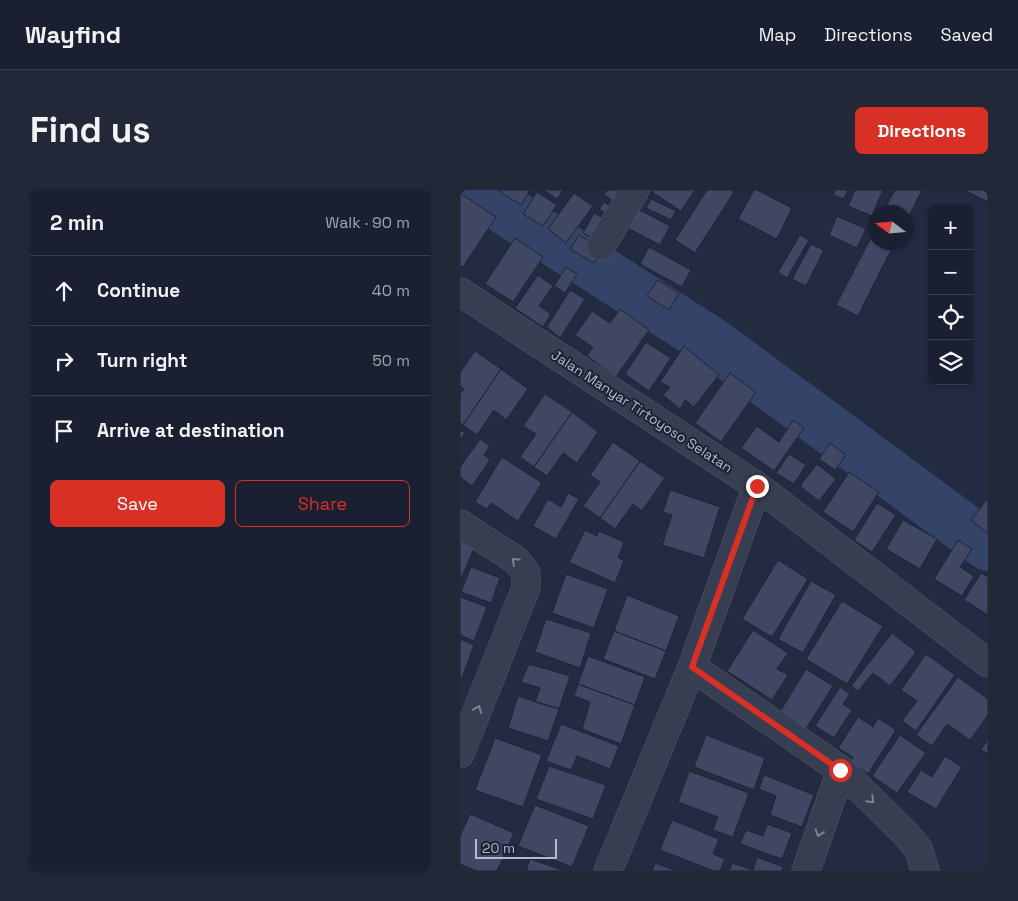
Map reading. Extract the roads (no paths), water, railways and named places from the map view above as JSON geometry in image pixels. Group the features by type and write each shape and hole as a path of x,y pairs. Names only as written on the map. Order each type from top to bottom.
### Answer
{"street":[{"path":"601,246 635,190"},
{"name":"Jalan Manyar Tirtoyoso Selatan","path":"460,292 757,486 988,663"},
{"path":"608,871 692,667 757,486"},
{"path":"460,524 516,560 526,573 526,588 460,754"},
{"path":"692,667 840,770 919,850 925,871"},
{"path":"806,871 840,770"}],"waterway":[{"path":"474,190 713,343 988,546"}]}
